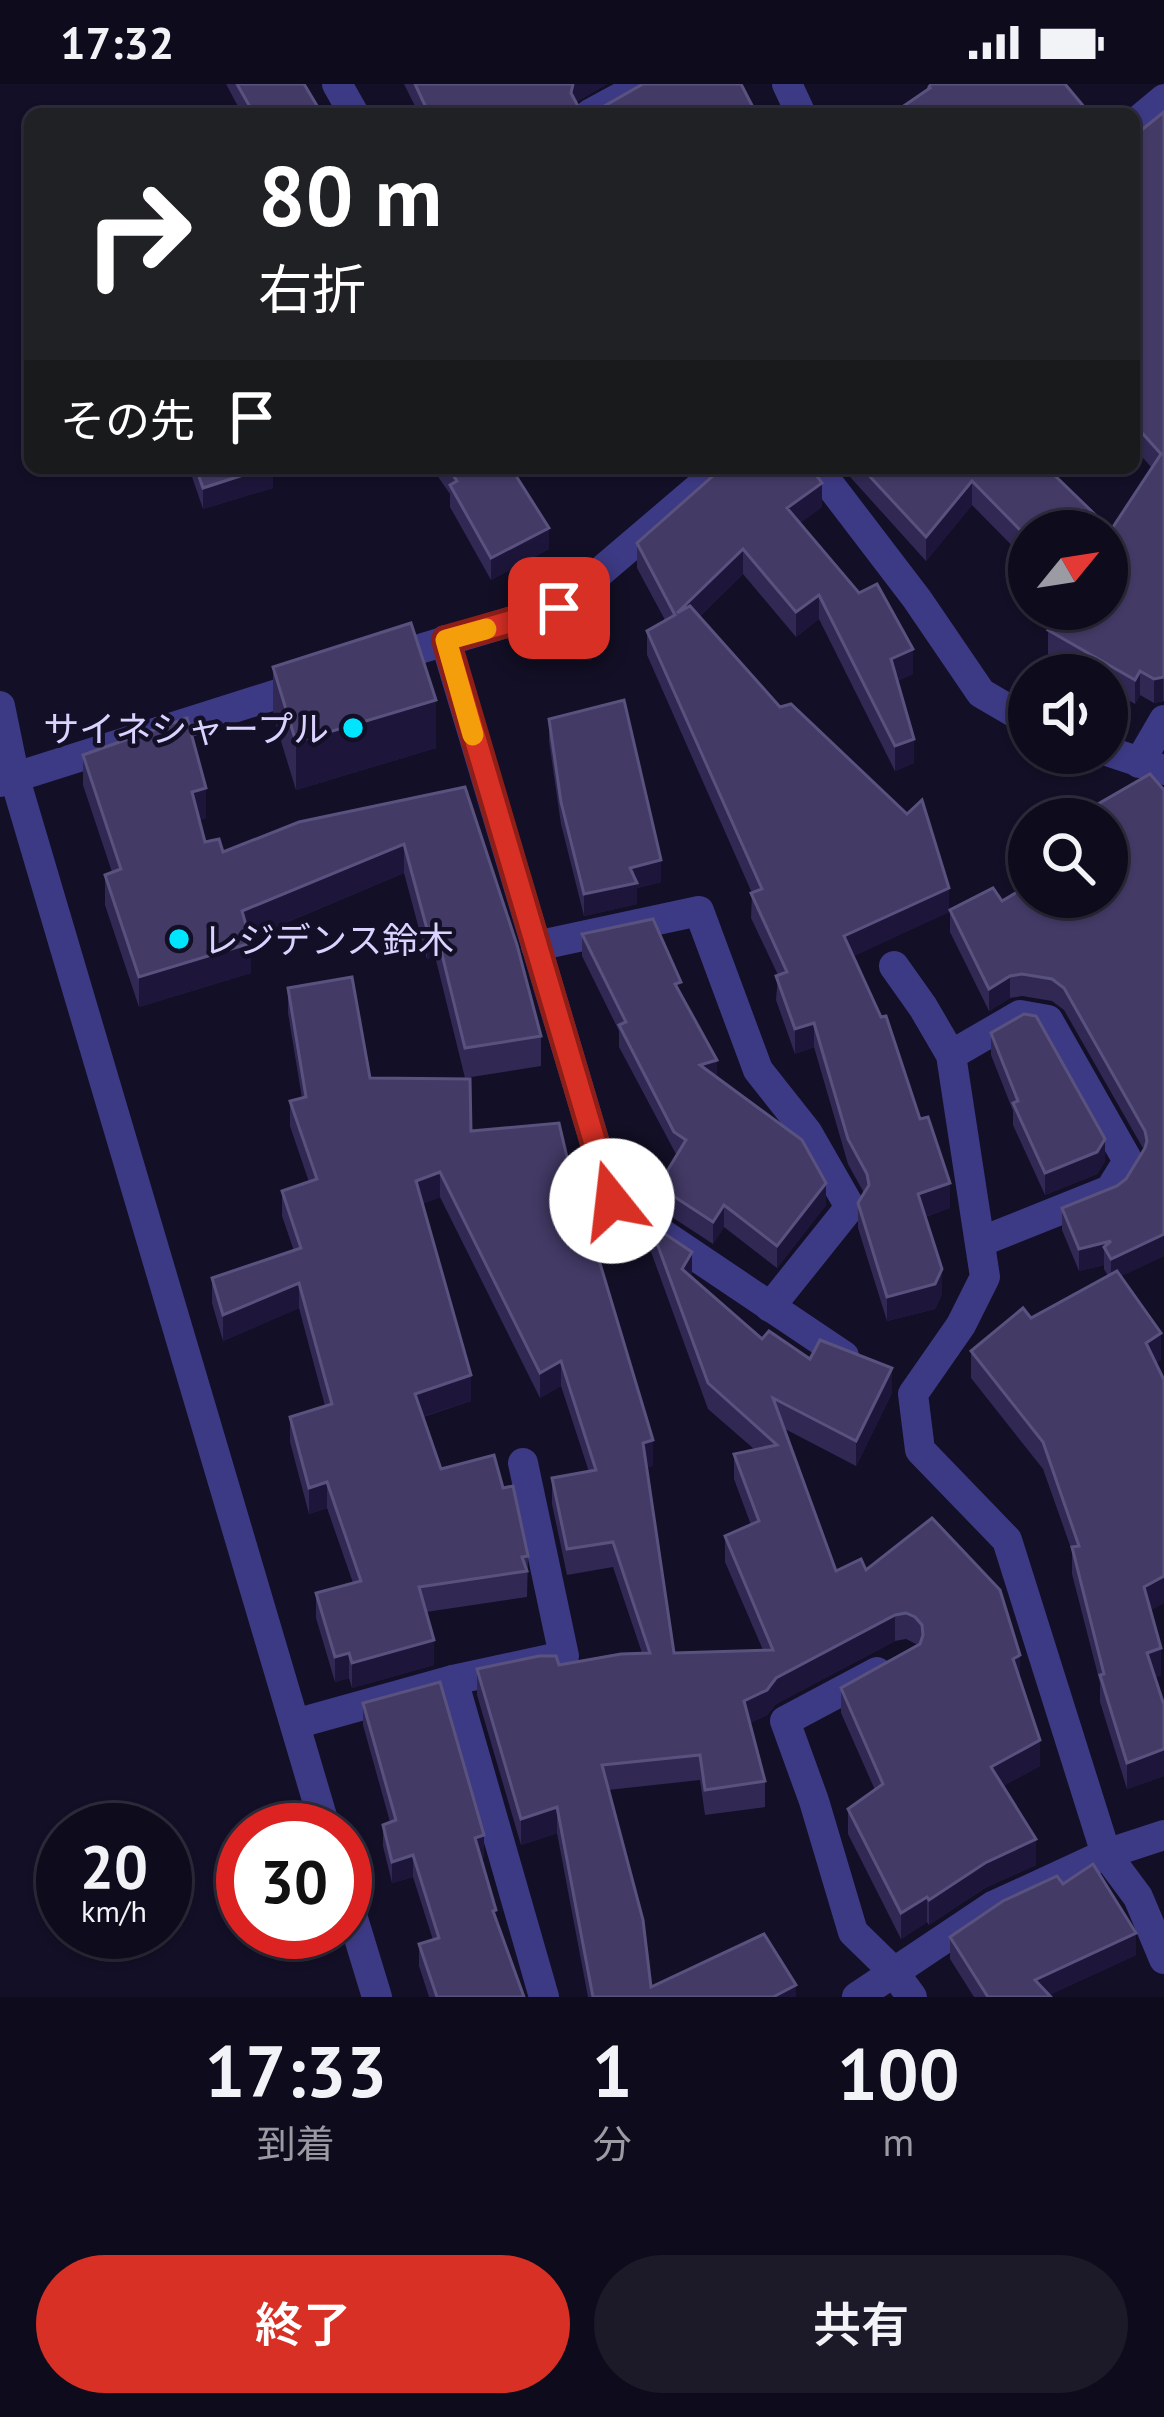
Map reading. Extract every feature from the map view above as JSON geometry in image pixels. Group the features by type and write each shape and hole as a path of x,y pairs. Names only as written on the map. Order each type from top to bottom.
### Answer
{"street":[{"path":"601,108 645,84"},
{"path":"1140,119 1164,99"},
{"path":"7,780 559,608 715,474"},
{"path":"822,474 982,693 1008,709"},
{"path":"446,640 612,1201 844,1356"},
{"path":"0,706 7,780 318,1803"},
{"path":"1152,766 1164,720"},
{"path":"536,946 699,911 758,1070 807,1132 850,1207 770,1307"},
{"path":"894,965 950,1054 985,1277 961,1325 913,1394 920,1450 1007,1540 1106,1854 1138,1897 1164,1959"},
{"path":"950,1054 1020,1015 1048,1020 1128,1161 1110,1190 980,1241"},
{"path":"295,1724 453,1680 564,1656 523,1463"},
{"path":"904,1658 785,1721 853,1932 912,1997"},
{"path":"453,1680 544,1997"},
{"path":"857,1997 993,1906 1106,1854 1164,1835"},
{"path":"365,1959 376,1997"}],"building":[{"path":"237,84 304,84 318,108 251,108"},
{"path":"415,84 573,84 571,93 579,108 426,108"},
{"path":"643,84 741,84 753,108 601,108"},
{"path":"1065,84 1085,108 901,108 929,87"},
{"path":"1164,112 1164,677 1154,679 1140,671 1135,680 1128,676 1128,654 1090,654 1048,630 1128,630 1128,510 1124,510 1161,454 1140,431 1140,131"},
{"path":"198,474 246,474 203,488"},
{"path":"452,474 515,474 549,528 491,558 450,485 457,481"},
{"path":"715,474 815,474 822,483 787,508 859,593 877,584 913,649 891,659 914,739 895,746 819,595 796,612 743,549 677,613 690,606 780,707 791,704 907,814 922,800 949,888 844,936 881,1017 886,1016 920,1119 928,1117 950,1183 918,1194 942,1269 935,1284 887,1297 858,1203 869,1185 867,1174 848,1139 814,1023 795,1029 776,976 787,972 751,893 762,889 647,631 675,615 637,543"},
{"path":"868,474 1053,474 1090,510 1008,510 1008,518 972,481 926,537"},
{"path":"411,623 436,700 296,742 273,667"},
{"path":"624,700 661,860 630,868 637,883 584,894 561,802 549,719"},
{"path":"187,718 206,788 192,792 205,842 219,839 223,852 299,822 465,787 517,945 541,1036 465,1048 435,926 427,929 404,844 242,911 251,943 139,977 105,875 121,869 83,755"},
{"path":"1150,774 1164,790 1164,1234 1111,1259 1104,1247 1111,1241 1079,1249 1062,1208 1126,1179 1145,1148 1145,1131 1064,988 1052,979 1022,974 989,989 950,910 993,888 1002,901 1008,897 1008,918 1128,918 1128,798 1108,798"},
{"path":"653,919 681,982 675,984 717,1060 700,1065 802,1140 826,1183 777,1246 724,1205 713,1222 658,1186 686,1140 674,1132 619,1025 626,1022 582,934"},
{"path":"352,977 370,1078 470,1079 471,1131 559,1123 585,1234 590,1230 653,1440 643,1443 674,1653 773,1650 725,1536 759,1521 734,1454 777,1445 708,1383 650,1224 692,1252 682,1269 762,1339 769,1331 810,1359 820,1340 892,1368 856,1441 773,1398 836,1571 861,1559 866,1570 932,1518 1000,1590 1020,1655 1013,1659 1040,1740 991,1767 1036,1839 901,1913 848,1809 883,1784 841,1688 920,1644 922,1625 915,1617 895,1615 776,1678 767,1690 744,1701 765,1781 705,1790 700,1755 602,1765 643,1920 651,1987 764,1934 796,1985 773,1997 593,1997 557,1807 521,1819 477,1669 539,1656 556,1656 559,1665 650,1653 613,1542 567,1549 552,1478 596,1470 561,1361 540,1373 440,1172 416,1181 471,1375 415,1394 441,1469 494,1455 503,1488 513,1486 527,1571 419,1587 434,1640 352,1663 349,1653 335,1657 316,1593 361,1581 327,1482 309,1488 290,1417 332,1404 299,1283 223,1315 212,1278 301,1248 282,1191 317,1179 290,1101 306,1097 288,988"},
{"path":"1024,1014 1036,1016 1105,1139 1097,1152 1045,1173 1013,1103 1018,1101 991,1033"},
{"path":"1117,1271 1161,1333 1146,1343 1164,1380 1164,1576 1144,1587 1161,1648 1147,1653 1164,1705 1164,1749 1127,1763 1100,1675 1104,1674 1072,1547 1079,1546 1043,1442 971,1351 1023,1308 1031,1318"},
{"path":"440,1682 484,1835 475,1838 493,1911 524,1997 437,1997 419,1944 439,1938 413,1855 392,1862 383,1825 396,1820 363,1703"},
{"path":"1093,1864 1136,1933 1035,1980 1051,1997 988,1997 950,1937 1003,1901 1057,1876 1063,1884"}],"slow traffic":[{"path":"473,735 446,640 486,629"}],"place":[{"name":"サイネシャープル","path":"353,728"},
{"name":"レジデンス鈴木","path":"179,939"}],"route":[{"path":"559,608 446,640 612,1201"}]}
